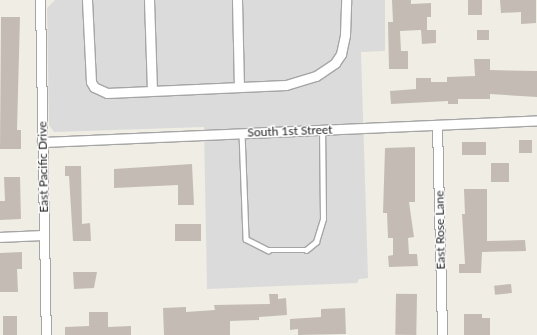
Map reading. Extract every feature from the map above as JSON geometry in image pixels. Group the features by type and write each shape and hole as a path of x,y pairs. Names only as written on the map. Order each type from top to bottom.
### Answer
{"street":[{"name":"East Pacific Drive","path":"40,0 46,335"},
{"path":"87,0 90,76 94,87 107,92 294,84 316,76 335,63 343,45 346,0"},
{"path":"149,0 152,90"},
{"path":"237,0 239,87"},
{"name":"South 1st Street","path":"42,142 537,120"},
{"name":"East Rose Lane","path":"438,125 442,335"},
{"path":"0,237 44,235"}],"lane":[{"path":"242,133 246,239 268,250 306,250 316,242 323,219 322,129"}],"shaded area":[{"path":"55,0 385,0 385,51 361,52 368,278 359,279 357,283 207,289 204,127 54,132 49,125 47,8"}],"building":[{"path":"392,0 411,0 411,4 431,3 431,17 427,17 427,30 436,30 436,43 422,44 421,30 400,31 401,51 408,51 408,69 389,69 388,22 393,22"},
{"path":"468,0 482,0 482,15 468,15"},
{"path":"500,0 536,0 536,23 521,24 521,12 501,13"},
{"path":"1,17 20,17 17,130 21,130 21,149 0,149"},
{"path":"477,30 489,30 489,40 477,40"},
{"path":"474,59 490,59 490,70 537,71 537,97 490,94 490,99 458,99 458,104 448,104 448,101 391,104 390,91 416,89 416,78 431,78 431,82 447,82 447,77 475,76"},
{"path":"519,140 532,140 532,153 519,153"},
{"path":"462,142 486,142 486,155 462,155"},
{"path":"415,147 415,202 409,202 414,237 408,238 409,254 417,254 418,266 389,267 388,256 393,255 393,238 388,238 387,213 383,213 385,148"},
{"path":"491,163 509,163 509,182 491,182"},
{"path":"192,164 194,205 178,205 178,185 114,188 114,169"},
{"path":"65,166 81,166 82,224 90,223 91,241 73,241 69,176 65,176"},
{"path":"4,177 20,177 21,219 0,220 0,201 5,201"},
{"path":"464,189 487,189 487,241 525,240 526,251 482,252 481,273 459,273 459,264 465,264 462,214 465,214"},
{"path":"175,224 201,224 201,241 175,241"},
{"path":"22,252 22,269 17,269 18,292 0,292 0,253"},
{"path":"73,272 97,272 94,288 74,289"},
{"path":"511,284 512,293 495,295 494,286"},
{"path":"269,294 278,294 278,299 286,298 287,315 259,317 259,320 230,321 230,335 164,335 163,308 186,307 186,312 215,310 214,305 270,304"},
{"path":"396,294 417,294 416,335 395,335"},
{"path":"345,308 346,334 298,335 298,329 290,330 290,319 321,317 321,309"},
{"path":"89,312 108,312 108,327 131,326 131,335 65,335 65,327 89,326"},
{"path":"464,314 482,314 482,318 490,318 490,335 464,335"},
{"path":"3,316 17,316 17,335 3,335"}]}
